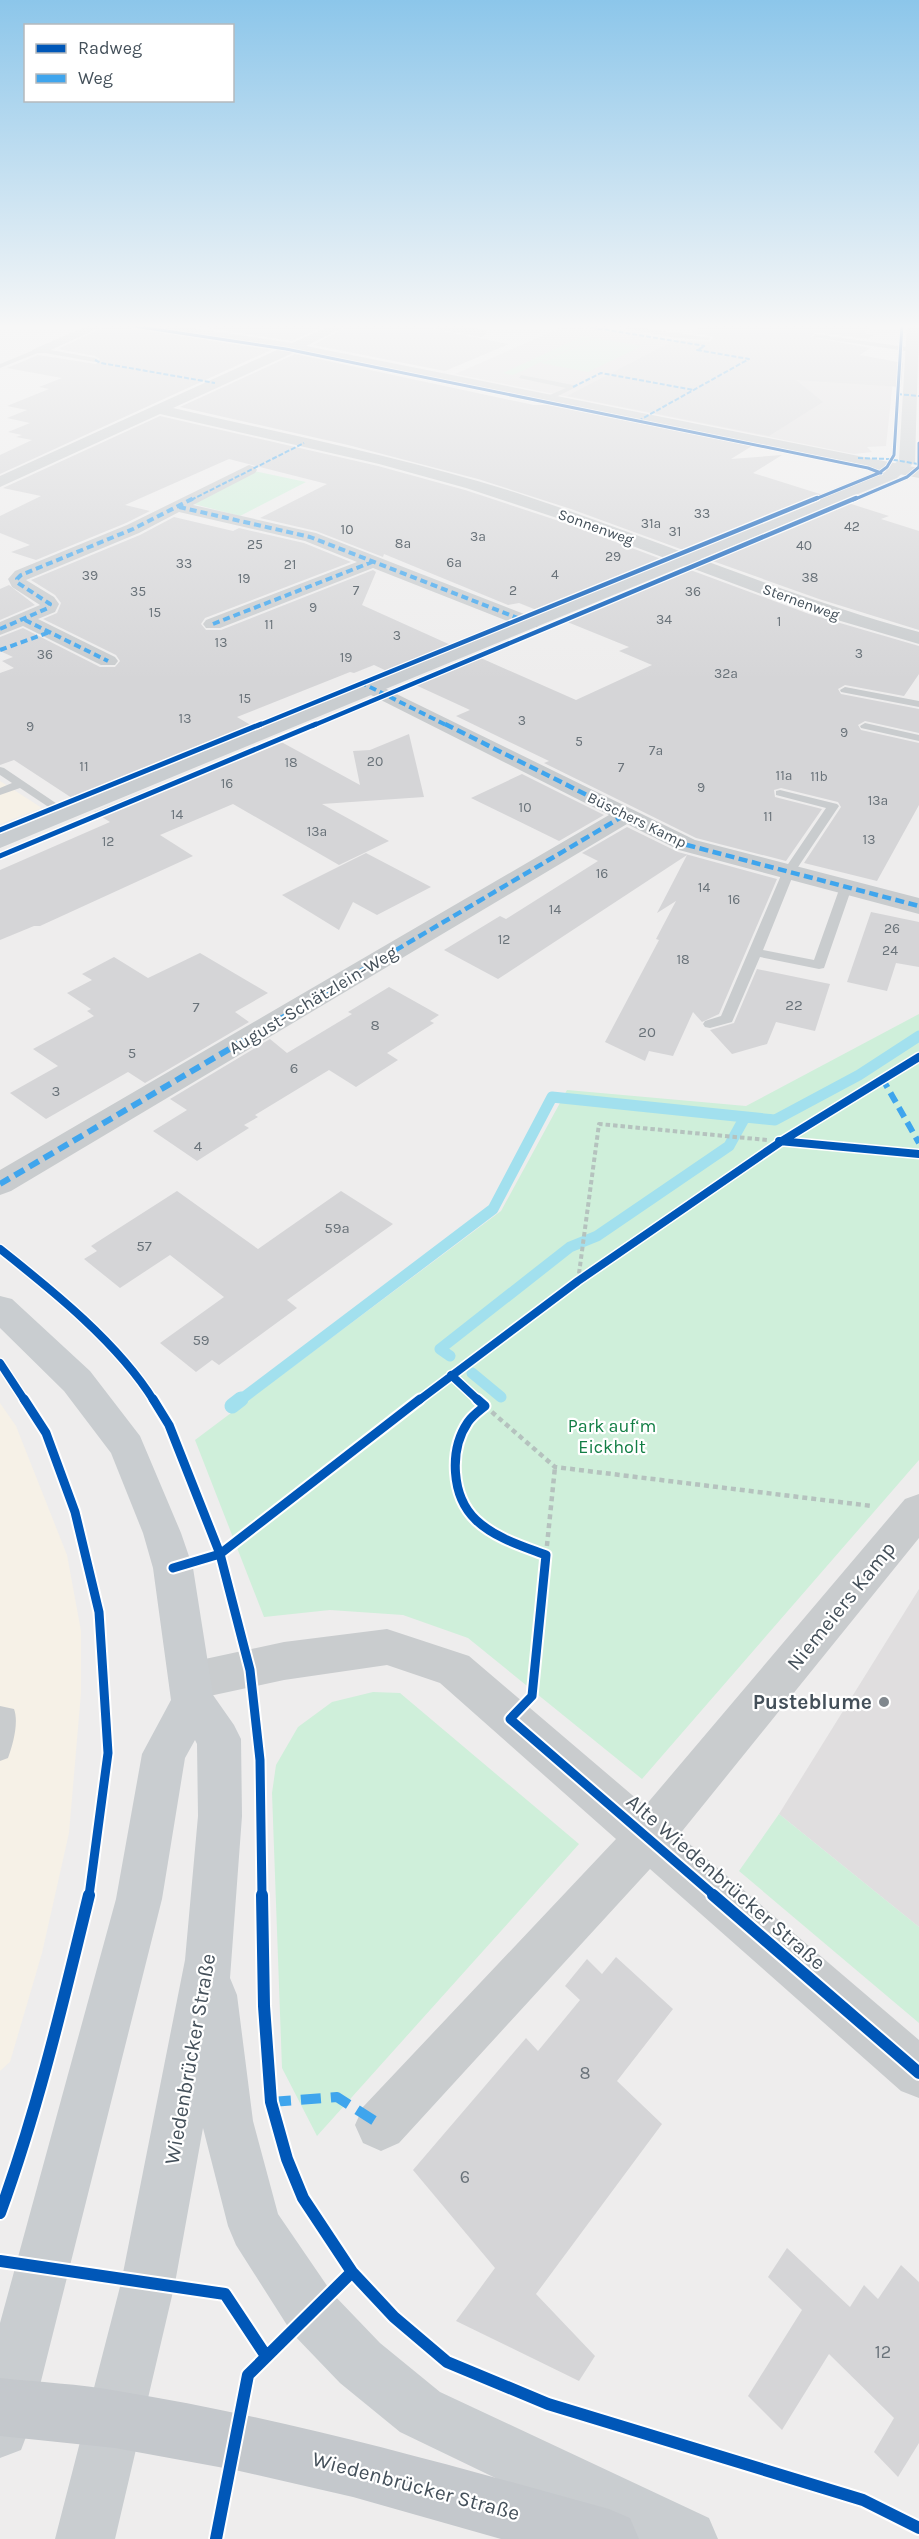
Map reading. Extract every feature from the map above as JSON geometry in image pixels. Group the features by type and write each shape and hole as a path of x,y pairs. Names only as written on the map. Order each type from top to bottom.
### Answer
{"main road":[{"path":"2,2414 115,2420"},
{"name":"Wiedenbrücker Straße","path":"115,2420 235,2441 353,2468 609,2539"}],"street":[{"path":"0,482 83,443"},
{"name":"Sonnenweg","path":"304,443 424,472 504,495 685,559"},
{"path":"772,443 919,473"},
{"path":"0,841 891,475 907,462 908,443"},
{"path":"0,629 44,612 50,604 18,583 16,579 21,575 133,529 249,470"},
{"path":"179,507 310,537 530,623"},
{"name":"Sternenweg","path":"685,559 856,622 919,638"},
{"path":"213,624 372,562"},
{"path":"25,620 108,660"},
{"path":"0,650 50,632"},
{"name":"Büschers Kamp","path":"372,688 687,845 919,906"},
{"name":"August-Schätzlein-Weg","path":"0,1184 625,815"},
{"name":"Wiedenbrücker Straße","path":"0,1308 77,1381 127,1446 162,1533 172,1568 192,1692 219,1739 220,1816 209,1960 148,2283 85,2539"},
{"name":"Niemeiers Kamp","path":"647,1839 916,1514"},
{"name":"Alte Wiedenbrücker Straße","path":"192,1692 284,1661 387,1647 454,1669 919,2073"},
{"path":"2,2414 139,1899 164,1754 192,1692"},
{"name":"Alte Wiedenbrücker Straße","path":"381,2125 647,1839"},
{"path":"209,1960 227,2121 255,2226 312,2313 360,2363 420,2412 688,2539"}],"lane":[{"path":"845,690 919,705"},
{"path":"865,726 919,738"},
{"path":"0,770 66,814"},
{"path":"0,792 21,784"},
{"path":"710,1024 727,1019 789,873 833,806 780,793"},
{"path":"755,952 819,965 846,887"},
{"path":"0,1716 6,1716 0,1751"}],"path":[{"path":"578,1281 598,1124 767,1140"},
{"path":"484,1406 555,1467 894,1509 916,1514"},
{"path":"546,1555 555,1467"}],"shaded area":[{"path":"802,443 886,443 886,446 867,447 872,452 854,454"},
{"path":"0,781 42,808 0,824"},
{"path":"0,1403 16,1426 67,1555 81,1631 81,1693 69,1833 42,1953 10,2062 0,2071"},
{"name":"Pusteblume","path":"919,1589 919,1927 779,1814"}],"green space":[{"path":"254,471 306,482 240,516 194,504"},
{"name":"Park auf‘m Eickholt","path":"919,1014 919,1460 642,1779 468,1638 403,1615 330,1610 264,1617 195,1440 501,1211 567,1090 746,1106"},
{"path":"373,1692 400,1693 579,1844 317,2136 282,2068 272,1793 276,1765 298,1727 332,1702"},
{"path":"779,1814 919,1927 919,2023 739,1871"}],"building":[{"path":"25,443 67,443 0,474 0,455"},
{"path":"100,443 280,443 378,466 465,490 559,521 664,560 539,611 519,603 508,605 384,554 383,557 316,531 260,518 327,484 229,459 125,505 150,511 36,560 11,552 30,545 0,533 0,516 41,496 3,488"},
{"path":"341,443 739,443 752,446 731,459 782,455 753,473 823,495 686,551 571,509 478,479"},
{"path":"845,502 889,516 881,519 919,531 919,630 819,599 707,559"},
{"path":"174,517 233,531 239,528 304,543 351,562 205,618 201,624 206,630 221,630 373,570 376,572 362,605 453,646 389,672 374,665 354,673 350,672 237,717 254,727 75,800 14,760 0,765 0,673 14,668 2,661 13,657 0,651 0,637 23,628 100,667 115,667 120,661 116,655 43,619 57,613 61,603 55,595 31,580 140,535"},
{"path":"685,568 809,614 919,646 919,674 904,696 845,685 838,689 841,694 919,709 919,733 865,721 858,725 861,730 919,743 919,805 877,881 804,863 841,807 838,802 781,788 774,790 775,797 822,809 786,861 696,838 544,763 549,761 456,716 470,710 409,682 474,655 576,700 652,665 619,651 629,647 560,619"},
{"path":"9,585 35,605 0,620 0,589"},
{"path":"409,734 424,797 322,804 389,841 339,865 233,804 160,835 193,856 40,926 34,926 0,940 0,870 110,822 94,812 274,738 360,785 353,751 370,750"},
{"path":"522,774 604,815 559,841 471,798"},
{"path":"627,827 678,852 777,879 719,1014 702,1022 693,1012 673,1056 649,1051 645,1061 605,1042 659,940 656,939 676,901 657,913 687,855 498,979 444,950 500,916 506,919 598,861 582,853"},
{"path":"366,853 431,887 377,915 353,902 339,930 282,895"},
{"path":"871,912 919,922 919,967 896,963 887,991 847,982"},
{"path":"200,953 268,993 235,1012 249,1022 145,1083 128,1072 46,1119 10,1093 58,1066 33,1049 94,1016 87,1011 91,1009 67,993 92,980 82,974 114,957 148,978"},
{"path":"757,969 830,984 815,1031 776,1022 767,1044 732,1054 710,1030 734,1023"},
{"path":"389,987 439,1015 430,1021 434,1023 387,1053 398,1060 356,1087 329,1070 255,1115 258,1117 244,1125 249,1128 197,1161 153,1131 187,1110 170,1099 270,1039 287,1053 352,1014 348,1012"},
{"path":"177,1191 258,1249 341,1191 393,1224 287,1300 297,1308 219,1365 212,1360 196,1372 160,1343 224,1297 170,1255 120,1288 84,1259 97,1251 91,1246"},
{"path":"616,1957 673,2009 617,2081 662,2124 536,2294 595,2356 579,2381 456,2321 495,2268 413,2170 526,2038 538,2051 580,2000 565,1986 587,1959 602,1974"},
{"path":"787,2248 850,2307 864,2285 878,2299 901,2265 919,2282 919,2443 898,2477 874,2452 894,2418 829,2354 782,2430 748,2396 802,2310 768,2277"}],"waterway":[{"path":"239,1401 493,1209 552,1097 775,1120 859,1075 919,1036"},
{"path":"450,1356 440,1349 570,1247 597,1236 729,1146 745,1117"},
{"path":"472,1373 501,1397"},
{"path":"232,1406 241,1399"}],"marked path":[{"path":"0,629 48,608 50,604 18,583 17,579 21,575 133,529 303,443"},
{"path":"858,458 889,459 918,464"},
{"path":"179,507 310,537 520,619"},
{"path":"213,624 372,562"},
{"path":"25,620 108,661"},
{"path":"0,650 50,632"},
{"path":"360,682 687,845 919,906"},
{"path":"0,1184 625,815"},
{"path":"882,1078 919,1143"},
{"path":"271,2102 337,2097 381,2125"}],"cycle path":[{"path":"748,443 868,468 881,473"},
{"path":"0,830 879,473 887,467 894,455 895,443"},
{"path":"0,856 907,477 919,467 919,443"},
{"path":"173,1568 220,1554 451,1375 578,1281 782,1141 919,1057"},
{"path":"779,1141 919,1154"},
{"path":"0,1249 36,1277 108,1344 143,1383 169,1425 220,1554 250,1670 260,1760 264,2006 271,2102 287,2159 303,2198 352,2272 394,2317 447,2362 548,2404 863,2500 919,2528"},
{"path":"0,1363 46,1433 75,1512 99,1612 108,1753 92,1882 60,2016 24,2148 0,2213"},
{"path":"451,1375 485,1406 468,1422 462,1432 456,1456 457,1481 464,1504 485,1527 546,1555 532,1696 510,1719 919,2073"},
{"path":"0,2261 225,2294 266,2356"},
{"path":"216,2539 248,2375 352,2272"}],"place":[{"name":"Pusteblume","path":"884,1702"}]}
